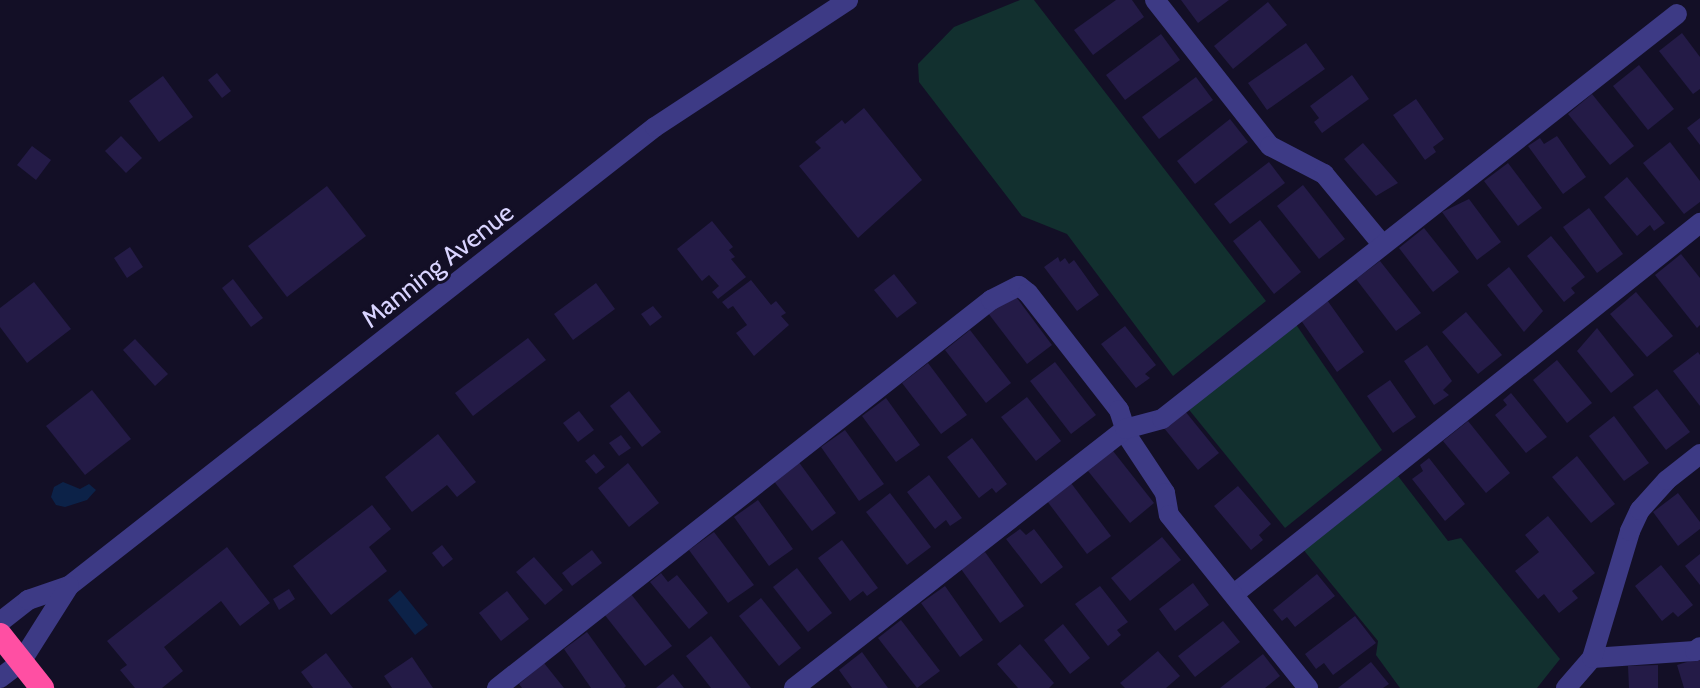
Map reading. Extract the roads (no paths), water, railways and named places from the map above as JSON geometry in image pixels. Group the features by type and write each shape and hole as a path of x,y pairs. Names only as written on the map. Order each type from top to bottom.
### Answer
{"highway":[{"path":"0,635 42,688"}],"street":[{"name":"Manning Avenue","path":"0,622 28,600 69,586 655,127 848,0"},
{"path":"1155,0 1270,146 1324,174 1382,244"},
{"path":"794,688 1125,429 1162,419 1677,14"},
{"path":"1234,594 1700,223"},
{"path":"497,688 1005,290 1019,286 1028,293 1119,410 1125,429 1165,493 1169,515 1308,688"},
{"path":"1566,688 1592,658 1630,531 1640,510 1667,480 1700,454"},
{"name":"Manning Avenue","path":"0,678 21,662 69,586"},
{"path":"1592,658 1695,651 1700,647"}],"water":[{"path":"63,482 80,489 89,484 96,490 87,500 65,507 56,505 51,497 54,487"},
{"path":"400,590 428,625 415,635 388,600"}]}
